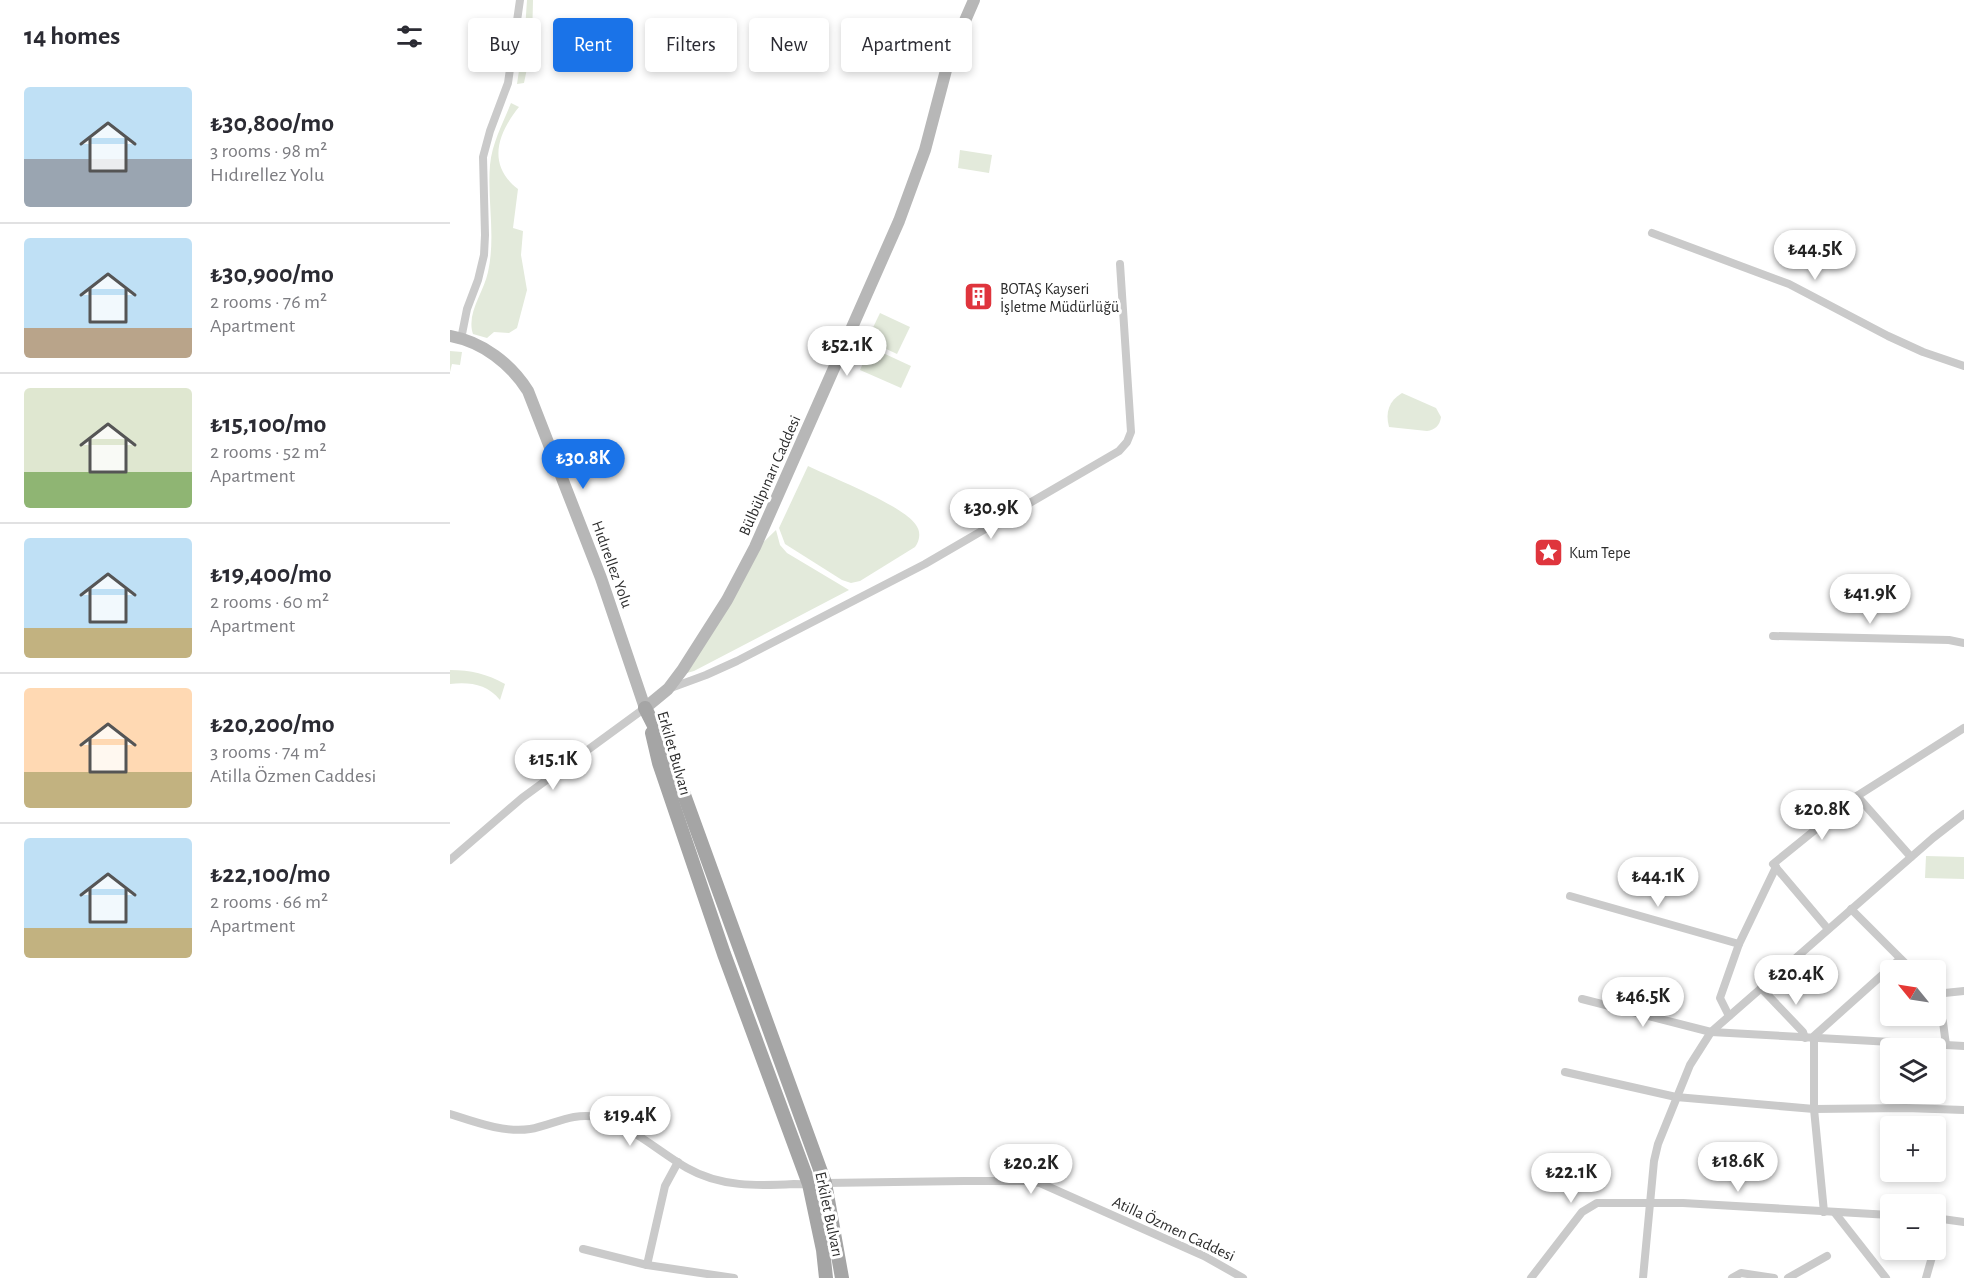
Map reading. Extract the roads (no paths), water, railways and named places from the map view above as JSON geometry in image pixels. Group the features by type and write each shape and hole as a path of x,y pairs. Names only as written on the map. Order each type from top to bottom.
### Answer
{"main road":[{"name":"Erkilet Bulvarı","path":"645,708 671,759 825,1184 842,1278"},
{"name":"Erkilet Bulvarı","path":"645,708 659,763 720,943 809,1184 823,1250 826,1278"}],"street":[{"path":"455,338 478,280 484,255 483,157 508,83 520,0"},
{"name":"Bülbülpınarı Caddesi","path":"645,708 668,689 683,669 748,562 899,220 925,150 950,55 974,0"},
{"path":"1652,233 1789,284 1888,336 1923,352 1964,366"},
{"path":"668,689 736,661 925,564 1119,451 1127,442 1131,432 1120,264"},
{"name":"Hıdırellez Yolu","path":"455,338 481,347 497,357 520,379 531,398 601,578 645,708"},
{"path":"1773,636 1949,640 1964,643"},
{"path":"450,860 522,798 645,708"},
{"path":"1828,929 1773,864 1857,796 1964,728"},
{"path":"1857,796 1911,857"},
{"path":"1643,1278 1654,1161 1663,1129 1690,1065 1711,1032 1911,857 1964,814"},
{"path":"1729,1016 1720,998 1739,944 1776,867"},
{"path":"1570,896 1739,944"},
{"path":"1809,1038 1900,959 1851,909"},
{"path":"1761,988 1809,1038 1824,1212"},
{"path":"1946,994 1964,991"},
{"path":"1582,999 1711,1032 1880,1042"},
{"path":"1946,1045 1964,1046"},
{"path":"1565,1072 1676,1097 1814,1108 1964,1110"},
{"name":"Atilla Özmen Caddesi","path":"450,1114 488,1125 522,1130 574,1116 597,1117 620,1125 703,1176 729,1183 817,1186 964,1181 1040,1183 1204,1256 1243,1278"},
{"path":"647,1264 665,1186 678,1162"},
{"path":"1531,1278 1582,1212 1597,1203 1650,1202 1880,1215"},
{"path":"1835,1213 1886,1278"},
{"path":"1946,1220 1964,1222"},
{"path":"583,1249 647,1264 734,1278"},
{"path":"1788,1278 1827,1256"},
{"path":"1926,1278 1931,1260"},
{"path":"1732,1278 1741,1273 1774,1278"}],"place":[{"name":"BOTAŞ Kayseri İşletme Müdürlüğü","path":"979,297"},
{"name":"Kum Tepe","path":"1548,552"}]}
